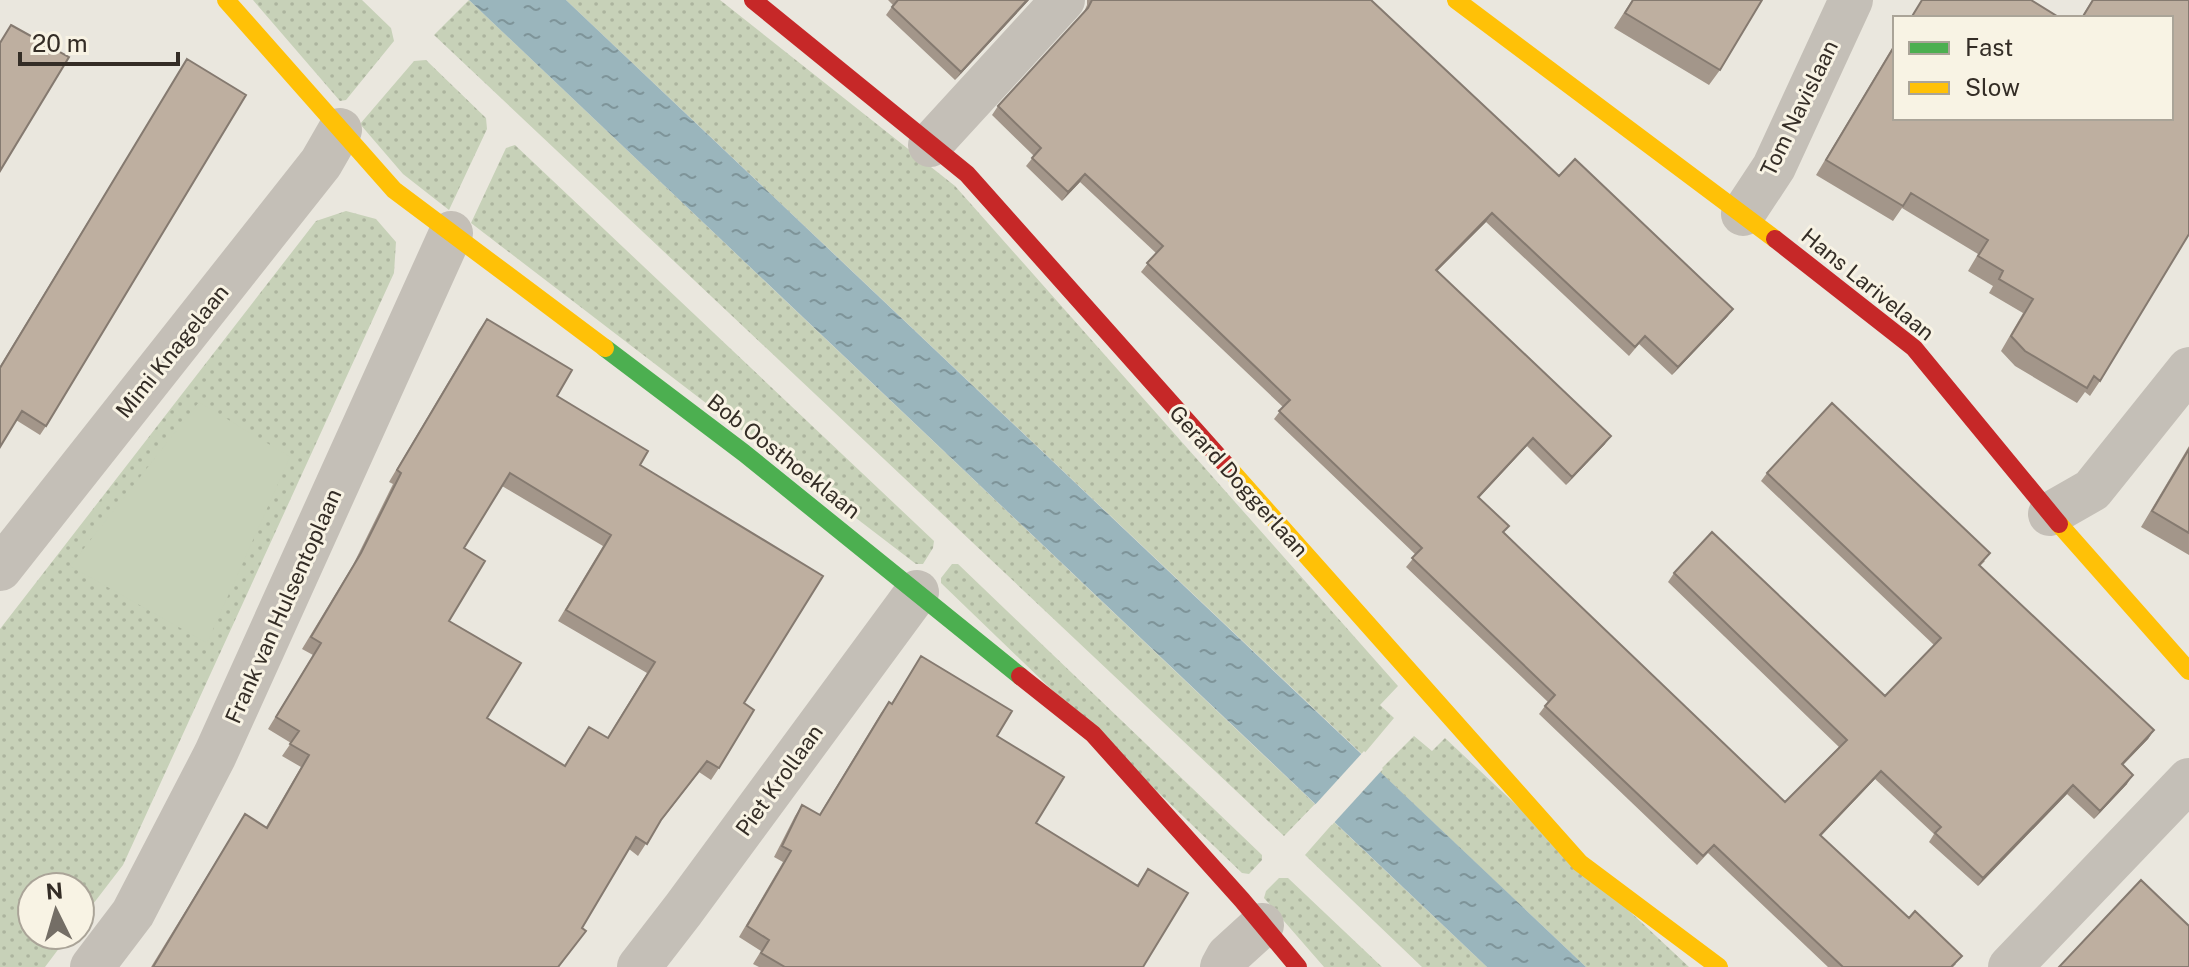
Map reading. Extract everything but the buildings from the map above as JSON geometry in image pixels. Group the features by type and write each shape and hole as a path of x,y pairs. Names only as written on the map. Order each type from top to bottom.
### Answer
{"street":[{"name":"Bob Oosthoeklaan","path":"226,0 394,190 744,453 1093,734 1298,967"},
{"name":"Gerard Doggerlaan","path":"753,0 967,174 1580,863 1719,967"},
{"path":"930,145 1063,0"},
{"name":"Hans Larivelaan","path":"1456,0 1743,214 1914,348 2050,514 2189,671"},
{"name":"Tom Navislaan","path":"1743,214 1774,167 1851,0"},
{"name":"Mimi Knagelaan","path":"0,569 321,163 340,130"},
{"name":"Frank van Hulsentoplaan","path":"92,967 133,913 215,755 451,233"},
{"path":"2050,514 2092,490 2189,369"},
{"name":"Piet Krollaan","path":"639,967 917,592"},
{"path":"2010,967 2189,780"},
{"path":"1222,967 1228,956 1262,925"}],"green space":[{"path":"253,0 362,0 391,28 394,41 346,100 340,101"},
{"path":"469,0 1315,804 1284,836 434,35"},
{"path":"566,0 720,0 955,186 1398,686 1380,705 1394,718 1363,755"},
{"path":"426,60 486,118 487,129 449,210 403,174 360,124 414,61"},
{"path":"515,145 934,541 923,564 916,564 471,223 506,148"},
{"path":"346,211 376,219 396,242 394,273 123,865 96,900 96,871 16,871 16,951 57,951 45,967 0,967 0,629 316,221"},
{"path":"199,402 290,457 207,643 70,566"},
{"path":"952,564 958,564 1262,855 1262,860 1249,874 1242,873 941,583 941,578"},
{"path":"1414,736 1432,751 1445,738 1689,967 1586,967 1379,771"},
{"path":"1334,822 1487,967 1422,967 1305,855"},
{"path":"1279,878 1288,878 1382,967 1324,967 1264,898 1266,891"}],"water":[{"path":"469,0 566,0 1586,967 1487,967"}],"pier":[{"path":"1364,751 1383,769 1332,825 1313,807"}],"traffic: fast":[{"path":"605,348 744,453 1020,676"}],"traffic: slow":[{"path":"226,0 394,190 605,348"},
{"path":"1456,0 1775,239"},
{"path":"1227,466 1580,863 1719,967"},
{"path":"2059,524 2189,671"}],"traffic: jam":[{"path":"753,0 967,174 1227,466"},
{"path":"1775,239 1914,348 2059,524"},
{"path":"1020,676 1093,734 1298,967"}]}
